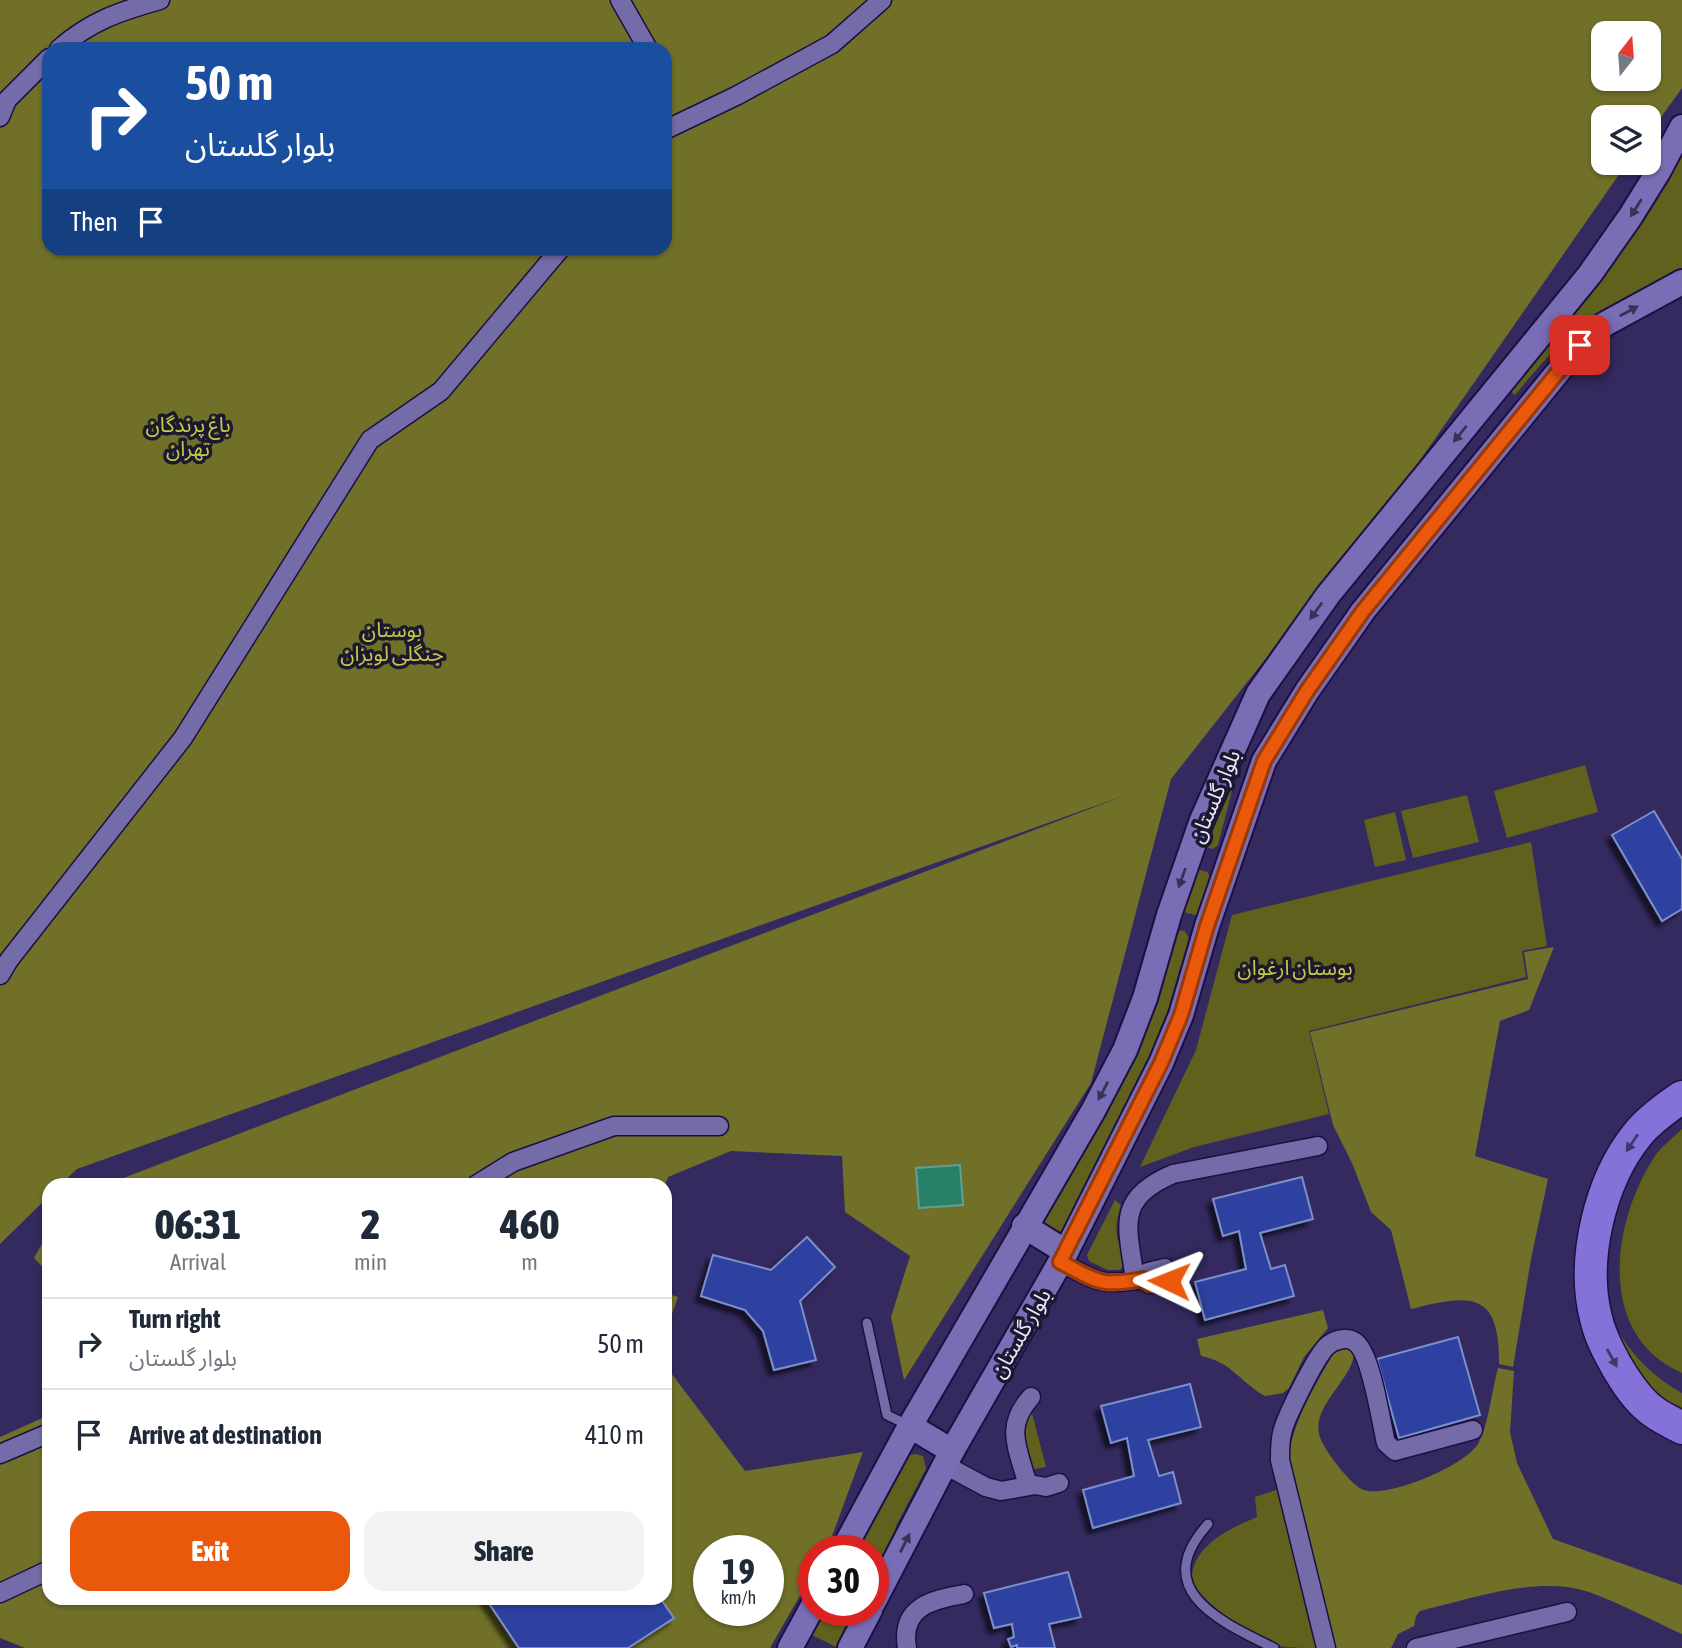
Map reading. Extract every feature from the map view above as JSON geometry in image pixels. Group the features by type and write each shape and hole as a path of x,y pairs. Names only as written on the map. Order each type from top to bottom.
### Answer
{"highway":[{"path":"1682,1097 1637,1134 1620,1162 1604,1199 1595,1230 1591,1260 1595,1316 1604,1343 1635,1394 1650,1410 1682,1429"}],"main road":[{"name":"بلوار گلستان","path":"851,1535 910,1426 1093,1111 1125,1050 1145,998 1169,915 1202,820 1258,694 1328,595 1606,251 1658,172 1682,127"},
{"name":"بلوار گلستان","path":"889,1572 948,1458 1063,1257 1161,1063 1181,1015 1207,926 1264,761 1300,702 1363,611 1580,345 1605,324 1682,282"},
{"path":"1498,387 1523,415"},
{"path":"1169,915 1207,926"},
{"path":"1024,1226 1063,1257"},
{"path":"910,1426 948,1458"},
{"path":"800,1644 806,1626"},
{"path":"850,1648 862,1626"}],"street":[{"path":"66,42 114,13 160,0"},
{"path":"620,0 644,42"},
{"path":"672,127 736,96 832,44 882,0"},
{"path":"0,117 7,100 42,65"},
{"path":"0,975 183,738 369,440 441,391 554,256"},
{"path":"487,1178 513,1162 614,1126 719,1126"},
{"path":"1139,1279 1129,1215 1136,1198 1150,1184 1173,1174 1318,1146"},
{"path":"1063,1257 1100,1283 1139,1279 1148,1272 1167,1274"},
{"path":"1326,1648 1280,1460 1281,1435 1290,1411 1326,1347 1340,1339 1353,1340 1361,1348 1369,1368 1386,1443 1395,1451 1473,1430"},
{"path":"1031,1397 1022,1407 1013,1430 1032,1485"},
{"path":"0,1454 42,1436"},
{"path":"948,1458 993,1489 1014,1490 1032,1485 1046,1487 1057,1477"},
{"path":"0,1592 42,1573"},
{"path":"907,1648 905,1629 911,1617 923,1605 933,1599 964,1594"},
{"path":"1416,1648 1567,1612"}],"lane":[{"path":"867,1323 887,1415 910,1426"},
{"path":"1208,1524 1191,1547 1187,1562 1186,1580 1191,1595 1218,1618 1275,1648"}],"green space":[{"name":"بوستان جنگلی لویزان","path":"0,0 1682,0 1682,88 1661,117 1661,105 1591,105 1591,175 1619,175 1409,476 1171,779 1091,1083 904,1380 891,1317 910,1256 845,1212 842,1156 731,1151 668,1178 123,1178 1126,795 77,1169 67,1178 42,1178 42,1203 0,1244"},
{"path":"1682,141 1682,274 1606,314 1563,343 1515,395 1507,388 1658,175 1661,175 1661,171"},
{"path":"1585,765 1598,812 1507,838 1494,791"},
{"path":"1238,767 1218,845 1213,849 1200,846"},
{"path":"1467,795 1479,842 1413,858 1401,811"},
{"path":"1395,812 1406,860 1375,867 1364,820"},
{"name":"بوستان ارغوان","path":"1531,842 1547,946 1522,951 1526,977 1309,1031 1329,1114 1194,1147 1140,1167 1196,1050 1232,915"},
{"path":"1194,868 1207,872 1211,878 1203,913 1196,915 1183,912"},
{"path":"1184,930 1189,938 1164,1025 1136,1089 1060,1234 1040,1222 1155,1005 1179,931"},
{"path":"1554,947 1529,1010 1500,1021 1475,1156 1548,1179 1513,1367 1499,1364 1494,1322 1487,1310 1478,1303 1450,1301 1411,1309 1391,1230 1371,1212 1352,1163 1333,1125 1310,1032 1528,979 1524,952"},
{"path":"1682,1129 1682,1373 1654,1355 1635,1332 1624,1305 1620,1275 1622,1243 1640,1182 1658,1152"},
{"path":"1115,1200 1121,1205 1116,1230 1123,1265 1120,1270 1108,1270 1089,1261 1087,1255"},
{"path":"42,1244 42,1267 34,1258"},
{"path":"672,1295 678,1297 672,1314"},
{"path":"1323,1310 1328,1328 1304,1357 1289,1388 1283,1393 1265,1396 1221,1363 1201,1356 1197,1339"},
{"path":"1608,1312 1638,1358 1658,1377 1682,1393 1682,1419 1657,1404 1609,1337"},
{"path":"1346,1345 1354,1350 1353,1361 1326,1403 1318,1426 1327,1450 1353,1482 1364,1490 1391,1489 1427,1478 1460,1460 1479,1442 1488,1416 1498,1368 1514,1371 1510,1432 1517,1463 1553,1539 1682,1585 1682,1634 1589,1592 1548,1586 1482,1595 1420,1611 1414,1626 1398,1634 1391,1648 1332,1648 1288,1459 1295,1429 1307,1401 1337,1347"},
{"path":"672,1374 745,1471 863,1452 832,1535 798,1535 798,1599 784,1624 784,1535 693,1535 693,1626 783,1626 770,1648 25,1648 0,1638 0,1437 42,1418 42,1605 672,1605"},
{"path":"1032,1413 1046,1467 1034,1469 1025,1433"},
{"path":"909,1455 923,1456 926,1469 896,1526 889,1552 889,1535 863,1535"},
{"path":"1282,1488 1323,1648 1284,1647 1260,1636 1220,1612 1192,1581 1198,1558 1214,1540 1257,1517 1255,1497"},
{"path":"814,1626 850,1626 838,1648 810,1634"}],"shaded area":[{"path":"960,1165 963,1205 919,1208 916,1168"}],"building":[{"path":"1654,811 1682,859 1682,909 1662,921 1612,835"},
{"path":"1302,1177 1313,1219 1260,1233 1271,1269 1285,1265 1294,1296 1205,1320 1195,1282 1246,1269 1239,1231 1223,1236 1213,1199"},
{"path":"807,1237 835,1267 800,1301 816,1360 774,1370 763,1331 745,1310 701,1296 713,1255 771,1270"},
{"path":"1458,1337 1480,1415 1399,1438 1377,1359"},
{"path":"1190,1384 1201,1427 1148,1440 1159,1476 1173,1472 1181,1503 1093,1528 1083,1490 1134,1476 1127,1438 1111,1443 1101,1406"},
{"path":"1068,1572 1081,1617 1049,1624 1055,1648 1017,1648 1017,1645 1011,1647 1008,1639 1014,1637 1012,1624 994,1628 984,1593"},
{"path":"490,1605 665,1605 674,1618 628,1648 519,1648"}],"route":[{"path":"1169,1281 1149,1284 1143,1279 1100,1283 1060,1262 1161,1063 1181,1015 1207,926 1264,761 1307,691 1363,611 1580,345"}],"park label":[{"name":"باغ پرندگان تهران","path":"188,436"}]}
